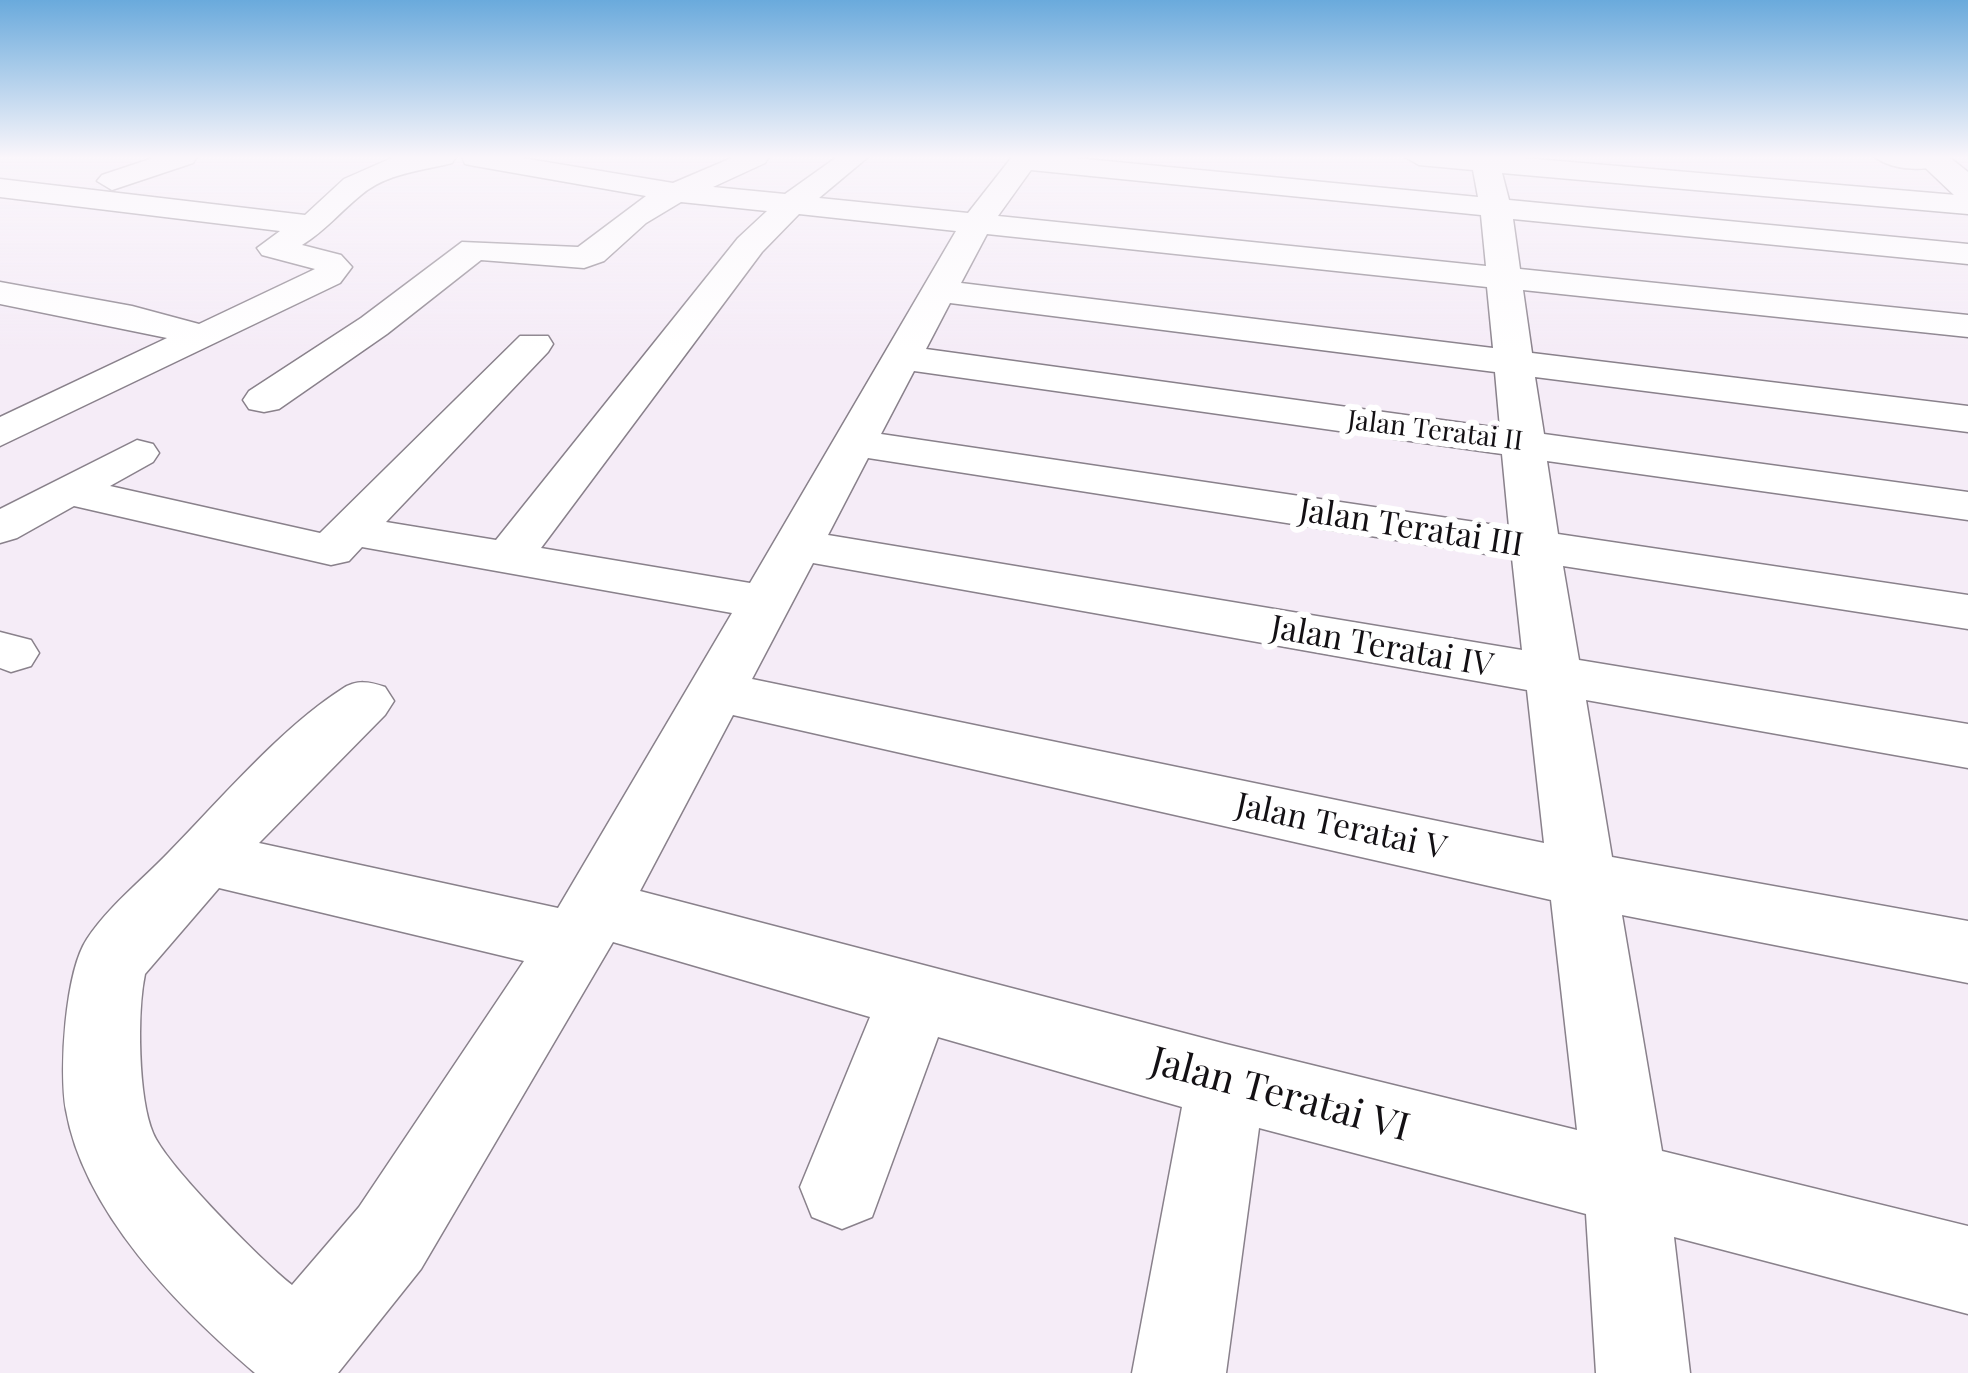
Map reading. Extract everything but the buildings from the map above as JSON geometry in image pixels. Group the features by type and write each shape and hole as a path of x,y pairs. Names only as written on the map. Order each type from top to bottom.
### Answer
{"street":[{"path":"279,221 312,225"},
{"path":"0,433 328,276 334,267 329,262 274,248 316,221"},
{"path":"264,400 474,249 584,258 596,253 627,221"},
{"path":"508,559 750,244 773,221"},
{"path":"968,221 1968,326"},
{"path":"1497,221 1535,547 1626,1186 1643,1373"},
{"path":"1623,221 1968,254"},
{"path":"365,700 278,780 112,962 105,990 105,1106 120,1161 288,1361 390,1238 585,926 977,222"},
{"path":"939,291 1968,419"},
{"path":"0,293 132,317 306,374"},
{"path":"68,490 327,551 354,531 534,344"},
{"name":"Jalan Teratai II","path":"902,358 1968,506"},
{"name":"Jalan Teratai III","path":"854,443 1968,612"},
{"path":"0,528 137,453"},
{"path":"354,531 766,602"},
{"name":"Jalan Teratai IV","path":"797,545 1968,746"},
{"name":"Jalan Teratai V","path":"716,691 1582,879 1968,952"},
{"name":"Jalan Teratai VI","path":"206,858 585,926 916,996 1226,1082 1968,1270"},
{"path":"842,1186 916,996"},
{"path":"1179,1373 1226,1082"}]}
